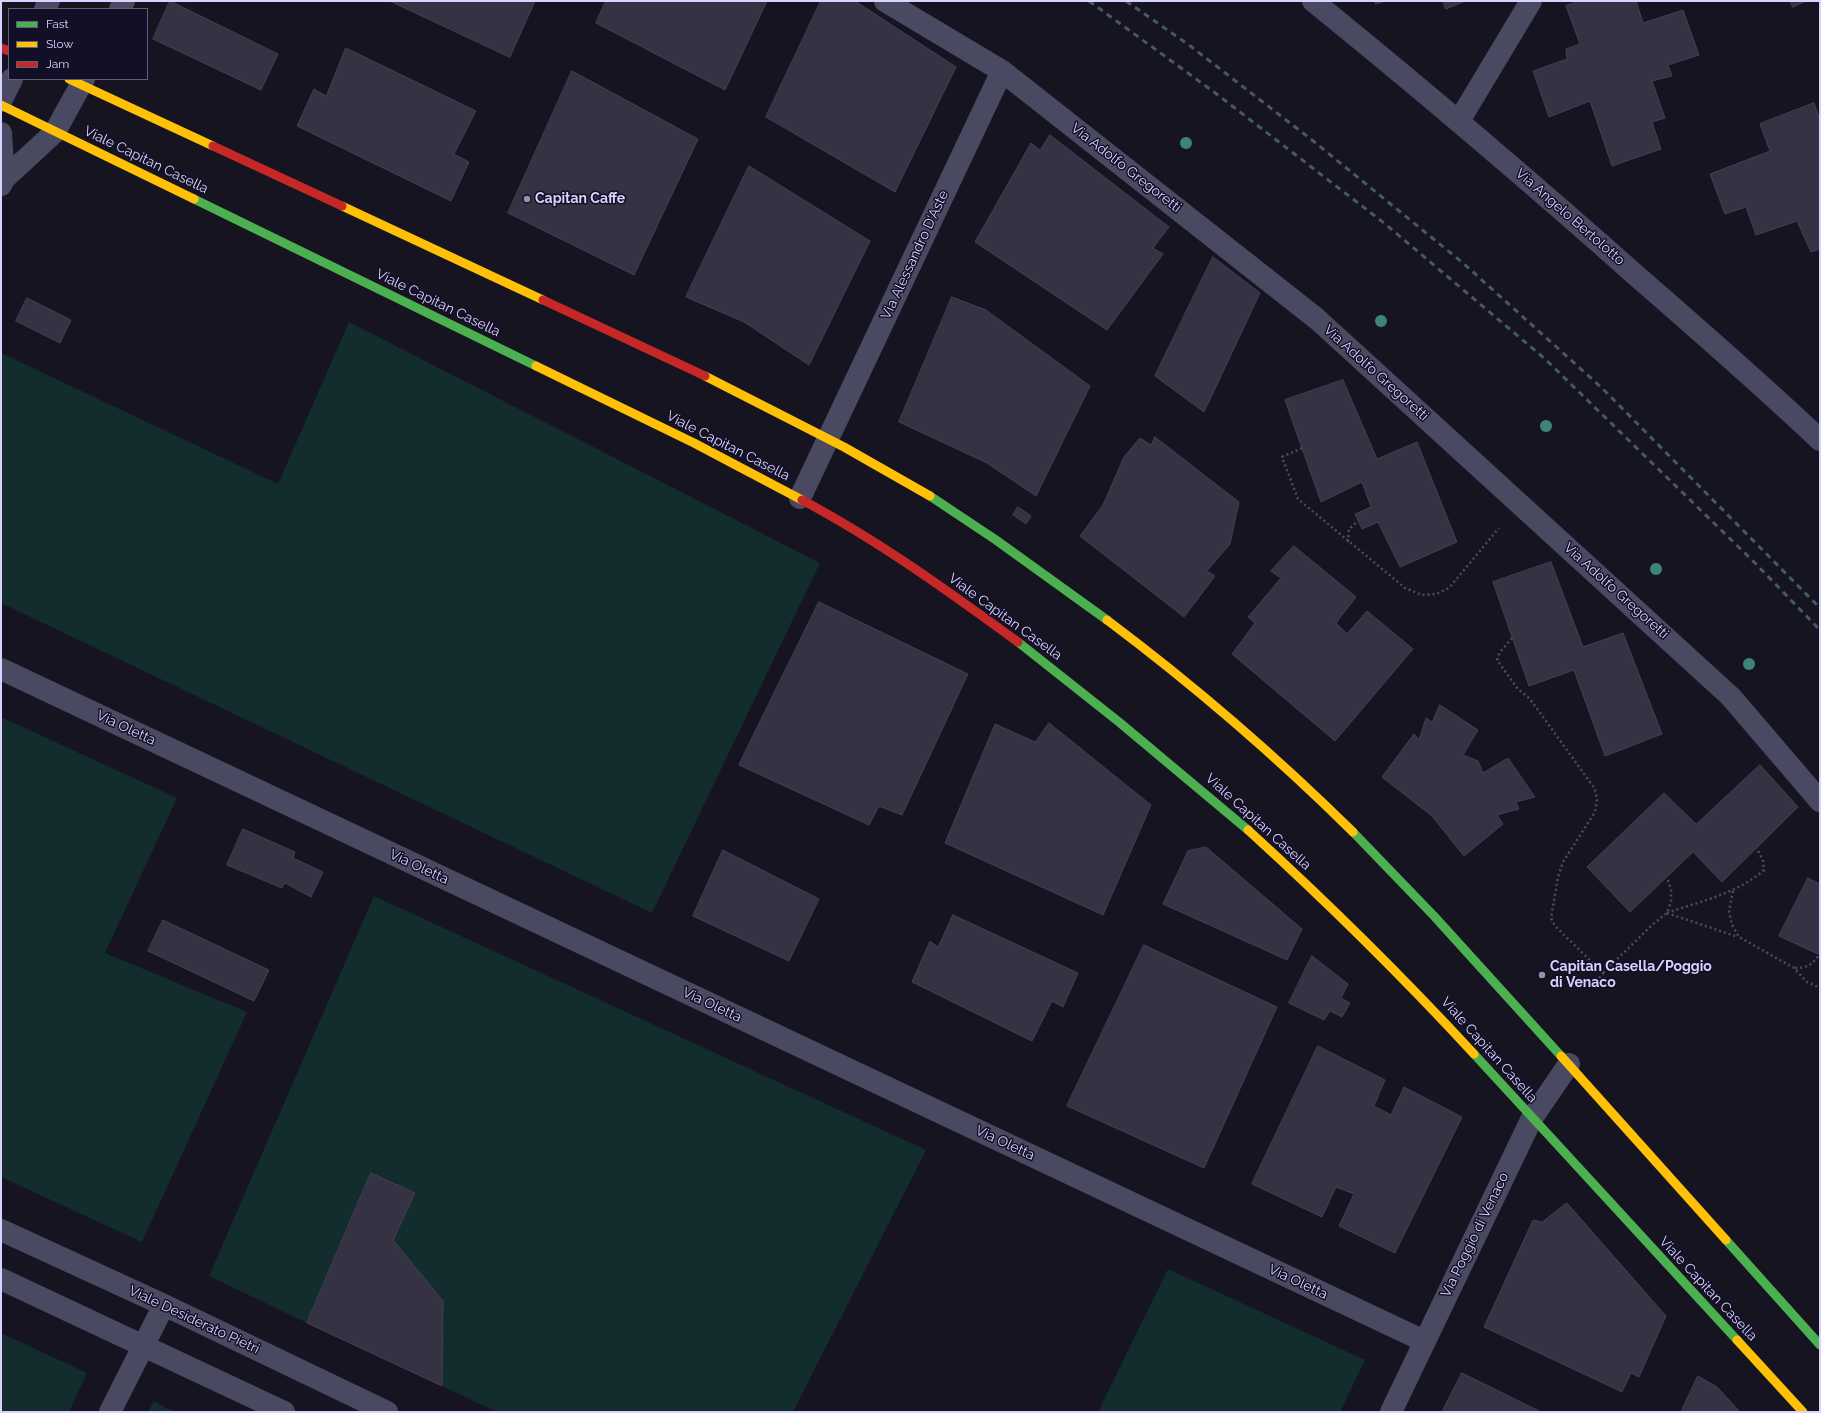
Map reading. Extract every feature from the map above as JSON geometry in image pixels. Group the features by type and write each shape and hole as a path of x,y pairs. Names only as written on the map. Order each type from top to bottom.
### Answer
{"street":[{"name":"Via Adolfo Gregoretti","path":"885,1 1002,71 1317,319 1731,697 1820,801"},
{"name":"Via Angelo Bertolotto","path":"1313,1 1459,121 1753,378 1820,440"},
{"path":"1459,121 1531,1"},
{"name":"Via Alessandro D'Aste","path":"800,498 1002,71"},
{"path":"1,101 12,80"},
{"path":"2,182 56,132 78,81 702,374 828,439 929,496 1023,559 1151,652 1229,716 1318,797 1399,878 1486,971 1820,1345"},
{"name":"Viale Capitan Casella","path":"1,105 686,440 800,498 882,546 1001,629 1113,717 1209,796 1249,830 1357,931 1447,1024 1803,1412"},
{"path":"1,133 2,182"},
{"name":"Via Oletta","path":"1,669 1424,1341"},
{"name":"Via Poggio di Venaco","path":"1391,1412 1532,1118 1569,1064"},
{"name":"Viale Desiderato Pietri","path":"1,1230 164,1305 387,1412"},
{"path":"1,1279 284,1412"},
{"path":"110,1412 164,1305"}],"path":[{"path":"1302,448 1282,457 1298,499 1405,588 1422,596 1436,594 1449,588 1499,528"},
{"path":"1348,542 1349,529 1357,522"},
{"path":"1512,638 1500,652 1498,660 1516,688 1530,700 1538,710 1595,789 1597,800 1595,812 1563,862 1558,877 1551,918 1555,926 1602,973"},
{"path":"1594,985 1602,973 1667,912 1733,890 1751,882 1764,870 1763,861 1757,848"},
{"path":"1667,877 1671,890 1667,912"},
{"path":"1733,890 1729,911 1732,924 1739,937"},
{"path":"1667,912 1739,937 1794,968 1807,982 1820,988"},
{"path":"1794,968 1803,968 1812,965 1819,955"}],"green space":[{"path":"349,322 820,563 652,913 1,603 1,353 278,484"},
{"path":"1,717 177,798 105,953 247,1012 142,1242 1,1177"},
{"path":"374,896 926,1150 793,1412 497,1412 442,1386 443,1301 393,1240 410,1191 371,1174 307,1323 209,1276"},
{"path":"1168,1269 1365,1360 1340,1412 1098,1412"},
{"path":"1,1333 87,1373 69,1412 1,1412"},
{"path":"154,1401 174,1412 148,1412"}],"building":[{"path":"170,1 278,54 261,90 153,39"},
{"path":"390,1 535,1 510,57"},
{"path":"606,1 767,1 725,90 596,23"},
{"path":"821,1 855,1 956,67 895,192 766,117"},
{"path":"1375,1 1385,1 1376,4"},
{"path":"1443,1 1465,1 1446,9"},
{"path":"1579,1 1636,1 1643,23 1683,10 1699,55 1668,65 1672,76 1652,81 1665,118 1652,122 1661,149 1612,166 1590,101 1549,117 1533,71 1567,59 1566,49 1580,44 1566,6"},
{"path":"1790,1 1806,1 1793,7"},
{"path":"346,48 476,111 454,154 469,162 451,201 297,126 314,89 326,96"},
{"path":"572,71 698,139 634,275 508,213"},
{"path":"1814,103 1820,120 1820,249 1811,252 1797,221 1756,235 1746,207 1725,214 1710,174 1770,151 1760,124"},
{"path":"1050,135 1169,227 1153,248 1163,254 1107,330 975,242 1031,143 1040,150"},
{"path":"749,166 870,241 809,365 744,322 686,297"},
{"path":"1213,257 1260,293 1204,412 1155,376"},
{"path":"952,297 986,310 1090,386 1036,496 987,463 899,422"},
{"path":"27,298 71,320 60,343 16,321"},
{"path":"1343,380 1377,459 1417,442 1457,542 1400,567 1378,522 1362,529 1355,514 1371,507 1362,482 1321,502 1285,400"},
{"path":"1155,437 1239,502 1230,544 1207,571 1215,576 1184,617 1080,536 1103,505 1124,457 1140,438 1151,445"},
{"path":"1018,507 1031,516 1026,524 1013,515"},
{"path":"1294,546 1356,597 1336,623 1347,634 1367,611 1413,649 1335,741 1232,654 1255,623 1248,617 1281,578 1271,571"},
{"path":"1551,562 1583,647 1623,633 1662,734 1605,756 1574,670 1529,686 1493,582"},
{"path":"819,602 968,674 902,815 879,806 869,825 739,765"},
{"path":"1440,705 1478,730 1463,755 1478,761 1483,773 1508,758 1535,797 1516,802 1519,809 1497,815 1503,824 1464,856 1432,816 1382,777 1414,734 1419,740 1426,718 1432,722"},
{"path":"1049,723 1151,805 1103,915 945,843 995,724 1035,742"},
{"path":"1760,765 1798,807 1722,882 1693,852 1630,912 1587,867 1664,793 1696,824"},
{"path":"243,829 295,852 293,858 323,872 311,897 285,883 282,888 227,865"},
{"path":"1206,847 1302,929 1287,960 1163,904 1188,851"},
{"path":"723,850 819,899 789,961 693,916"},
{"path":"1808,878 1820,884 1820,955 1779,936"},
{"path":"953,915 1078,973 1063,1007 1052,1001 1032,1041 912,982 930,941 938,947"},
{"path":"163,920 269,970 254,1001 148,951"},
{"path":"1144,945 1277,1007 1204,1168 1067,1106"},
{"path":"1312,956 1348,984 1341,998 1350,1003 1342,1017 1330,1011 1324,1020 1289,1003"},
{"path":"1318,1046 1385,1080 1374,1106 1391,1115 1404,1087 1462,1117 1395,1253 1339,1226 1354,1194 1336,1187 1322,1217 1252,1184"},
{"path":"371,1173 415,1193 393,1240 443,1301 442,1386 307,1323"},
{"path":"1567,1203 1666,1316 1639,1377 1631,1373 1622,1392 1484,1327 1533,1220 1542,1222"},
{"path":"1462,1373 1541,1412 1442,1412"},
{"path":"1698,1376 1717,1387 1740,1412 1681,1412"}],"railway":[{"path":"1089,1 1214,92 1384,223 1544,358 1754,562 1820,630"},
{"path":"1126,1 1189,45 1312,140 1463,263 1602,388 1820,608"}],"traffic: fast":[{"path":"194,199 536,366"},
{"path":"930,496 996,540 1107,620"},
{"path":"1018,642 1119,722 1248,830"},
{"path":"1353,832 1434,916 1561,1056"},
{"path":"1474,1054 1737,1340"},
{"path":"1726,1240 1820,1345"}],"traffic: slow":[{"path":"71,80 213,146"},
{"path":"1,105 194,199"},
{"path":"342,206 543,300"},
{"path":"536,366 694,443 802,500"},
{"path":"705,376 844,447 930,496"},
{"path":"1107,620 1172,670 1234,722 1324,803 1353,832"},
{"path":"1248,830 1307,884 1364,940 1474,1054"},
{"path":"1561,1056 1726,1240"},
{"path":"1737,1340 1803,1412"}],"traffic: jam":[{"path":"1,48 8,51"},
{"path":"213,146 342,206"},
{"path":"543,300 705,376"},
{"path":"802,500 886,550 939,585 1018,642"}],"place":[{"name":"Capitan Caffe","path":"527,199"},
{"name":"Capitan Casella/Poggio di Venaco","path":"1542,975"}]}
